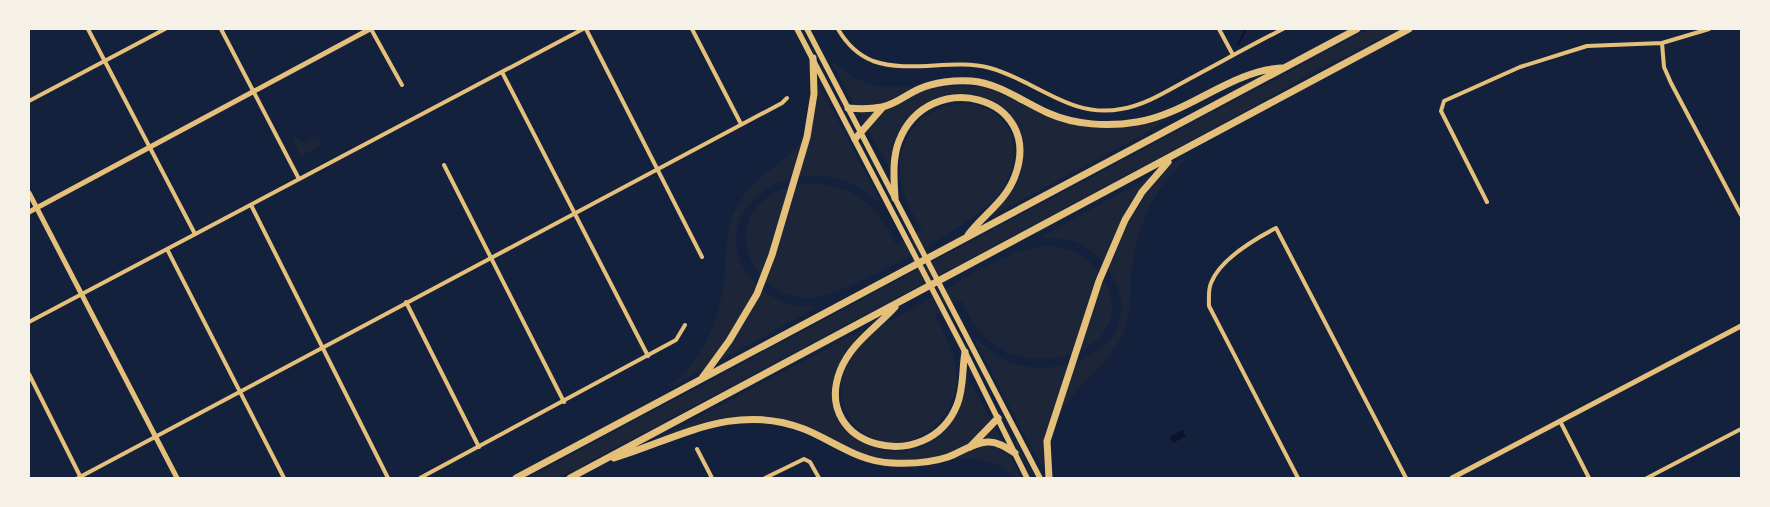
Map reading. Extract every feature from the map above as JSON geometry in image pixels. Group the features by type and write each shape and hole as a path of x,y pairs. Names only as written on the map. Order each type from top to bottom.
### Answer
{"highway":[{"path":"516,478 1357,29"},
{"path":"570,478 1409,29"},
{"path":"702,379 729,341 757,294 772,255 807,137 814,94 813,58"},
{"path":"854,139 883,107 921,88 939,84 971,81 994,87 1064,118 1090,124 1122,124 1152,119 1168,113 1262,69 1284,68"},
{"path":"895,198 894,168 899,141 911,120 921,110 943,100 954,98 978,99 996,106 1008,118 1017,134 1020,152 1017,169 1004,196 977,223 966,238"},
{"path":"848,108 883,107"},
{"path":"1049,478 1047,441 1112,248 1125,220 1142,192 1161,167 1181,151"},
{"path":"899,302 852,349 840,370 837,382 837,404 844,421 855,434 870,443 890,447 910,445 934,434 943,426 957,405 965,352"},
{"path":"970,447 998,418"},
{"path":"597,464 656,445 702,426 748,419 778,422 798,427 853,454 880,462 930,462 970,447 992,442 1015,453"}],"main road":[{"path":"797,29 965,352 1027,478"},
{"path":"807,29 1040,478"}],"street":[{"path":"88,29 195,234"},
{"path":"29,101 165,29"},
{"path":"221,29 299,179"},
{"path":"29,212 371,29 402,85"},
{"path":"29,322 584,29 702,257"},
{"path":"692,29 741,124"},
{"path":"838,29 852,48 872,60 897,65 982,66 1014,77 1065,102 1096,111 1119,110 1144,102 1283,29"},
{"path":"1219,29 1233,55"},
{"path":"1487,202 1441,111 1449,97 1520,67 1565,52 1607,44 1662,43 1709,29"},
{"path":"1662,43 1664,68 1741,215"},
{"path":"502,72 648,356"},
{"path":"29,374 80,478 406,302 658,170 782,103 787,98"},
{"path":"444,165 564,402"},
{"path":"29,194 177,478"},
{"path":"251,205 388,478"},
{"path":"1298,478 1209,306 1211,283 1219,270 1247,245 1276,228 1406,478"},
{"path":"167,249 284,478"},
{"path":"406,302 480,447"},
{"path":"420,478 676,340 685,324"},
{"path":"1452,478 1741,326"},
{"path":"1560,421 1589,478"},
{"path":"1647,478 1741,429"},
{"path":"696,449 712,478"},
{"path":"766,478 804,459 810,462 819,478"}],"shaded area":[{"path":"1369,29 1400,29 1308,75 1226,122 559,478 528,478"},
{"path":"830,60 856,79 879,87 981,87 992,89 1040,113 1085,127 1134,127 1171,117 1153,129 990,217 1011,193 1019,177 1023,152 1019,130 1007,113 991,100 971,94 949,94 928,102 909,117 901,129 892,151 890,169"},
{"path":"819,85 881,203 852,184 822,176 794,178 774,184 758,195 745,210 737,226 736,245 741,264 755,283 773,297 788,304 816,308 669,388 693,362 710,334 716,318 723,285 729,229 736,208 747,192 799,144 809,129 815,110 817,86"},
{"path":"963,103 982,107 997,115 1007,126 1012,139 1014,154 1011,170 994,200 961,226 934,242 876,274 825,295 802,298 788,295 770,285 760,275 752,262 747,248 747,225 758,205 770,195 784,189 800,185 817,184 849,191 873,209 896,244 922,229 906,199 900,178 900,162 904,147 910,133 932,112 946,106"},
{"path":"294,137 305,143 316,137 321,145 301,156 293,141"},
{"path":"1193,153 1167,180 1148,209 1133,260 1127,324 1121,338 1098,369 1061,410 1052,425 1045,443 1043,464 1040,465 974,338 1007,361 1035,368 1058,366 1080,360 1099,350 1113,335 1121,316 1120,295 1109,271 1090,250 1080,244 1041,237"},
{"path":"1042,246 1058,247 1073,251 1086,259 1098,271 1111,297 1111,319 1100,337 1082,350 1059,358 1033,358 1008,352 982,334 961,300 935,315 951,349 957,377 954,395 943,417 921,436 898,443 875,439 857,427 845,409 842,386 849,361 871,335 893,319 977,271 1009,256"},
{"path":"866,328 841,361 833,391 838,416 853,436 875,448 901,451 927,444 950,424 957,411 967,375 1021,478 1016,478 998,465 976,459 885,459 874,457 811,428 773,417 754,415 718,419 699,424 662,439 661,437"},
{"path":"1182,430 1186,436 1173,443 1170,437"},
{"path":"1016,440 1035,478 1032,478 1014,441"}],"waterway":[{"path":"1238,44 1246,29"}]}
